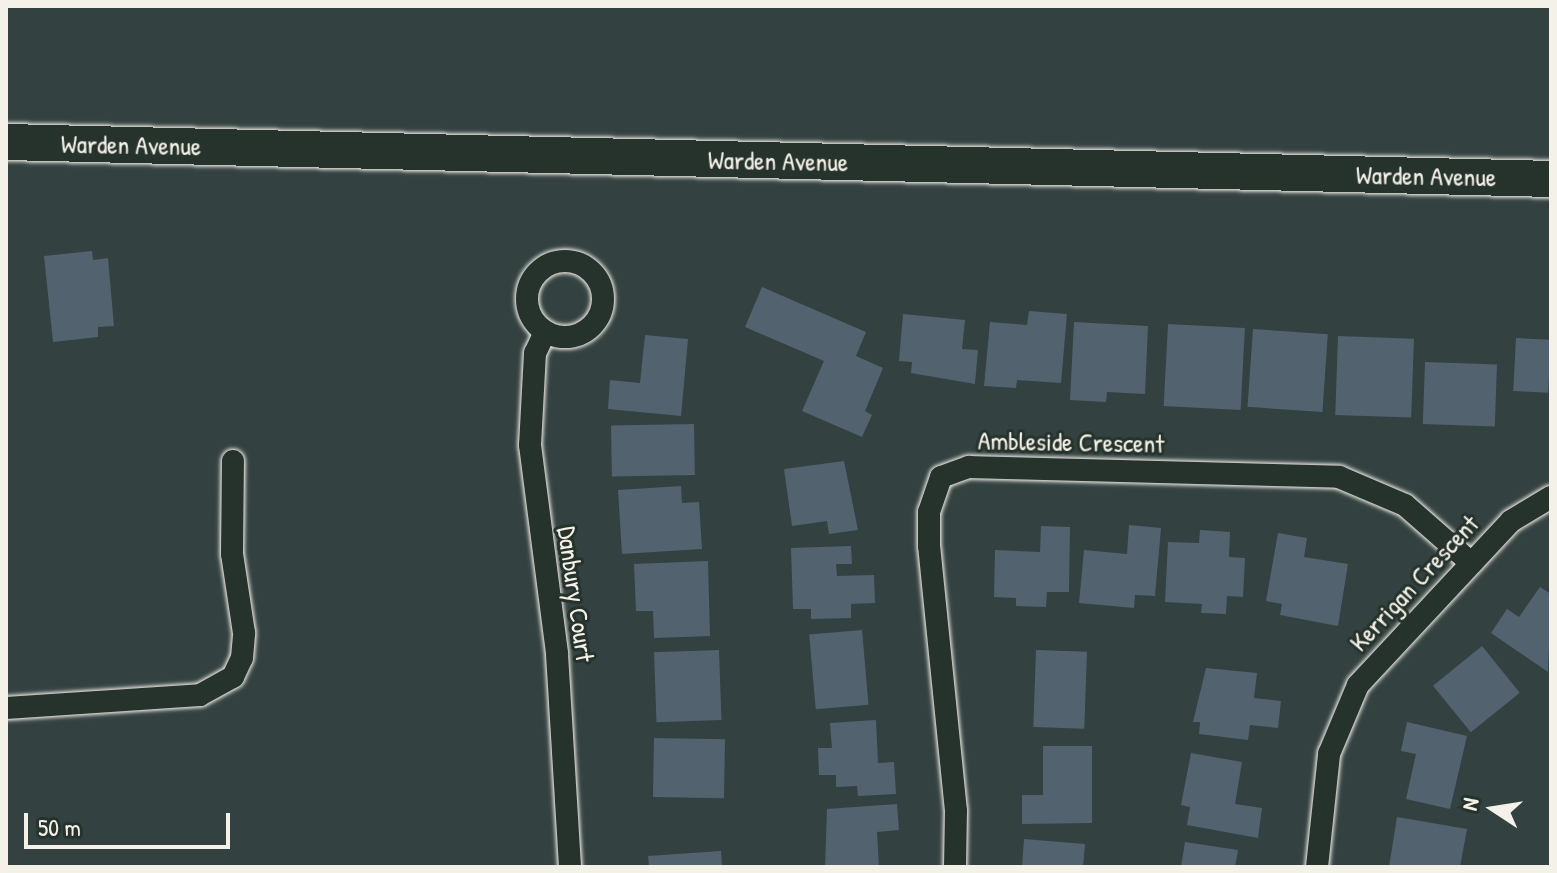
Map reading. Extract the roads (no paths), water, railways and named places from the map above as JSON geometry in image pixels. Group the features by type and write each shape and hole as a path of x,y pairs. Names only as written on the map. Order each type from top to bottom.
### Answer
{"main road":[{"name":"Warden Avenue","path":"6,142 1551,179"}],"street":[{"name":"Danbury Court","path":"545,332 533,366 530,445 557,654 570,867"},
{"path":"6,708 200,695 233,677 242,658 244,633 232,554 233,461"},
{"name":"Ambleside Crescent","path":"955,867 956,811 929,546 929,512 941,477 969,467 1339,477 1405,505 1471,563"},
{"name":"Kerrigan Crescent","path":"1317,867 1329,754 1343,715 1377,659 1511,521 1551,497"}]}
